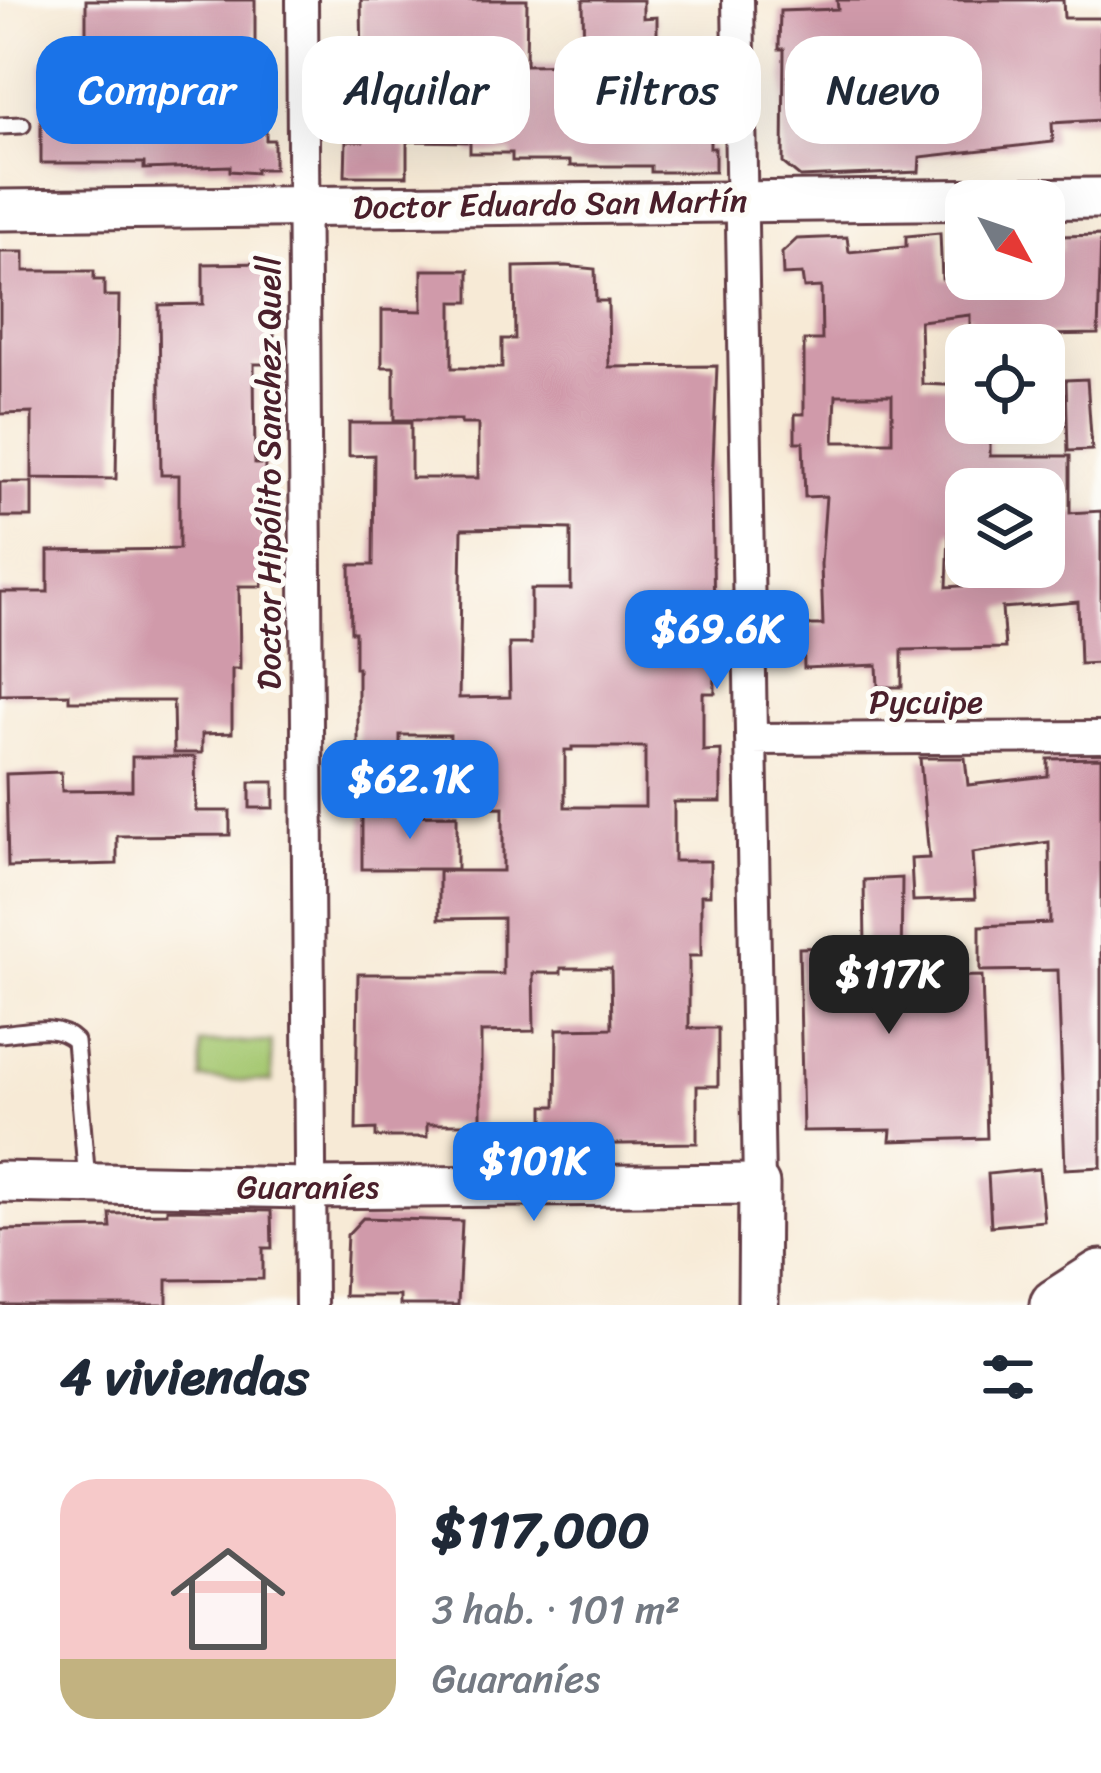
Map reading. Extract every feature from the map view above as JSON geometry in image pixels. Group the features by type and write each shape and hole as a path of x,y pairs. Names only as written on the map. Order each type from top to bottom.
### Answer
{"highway":[{"path":"1056,1305 1101,1276"}],"street":[{"name":"Doctor Hipólito Sanchez Quell","path":"302,0 310,1305"},
{"path":"738,0 758,1305"},
{"name":"Doctor Eduardo San Martín","path":"0,210 1101,198"},
{"name":"Pycuipe","path":"751,739 1101,737"},
{"name":"Guaraníes","path":"0,1182 308,1188 759,1184"}],"lane":[{"path":"0,126 22,125"},
{"path":"0,1034 65,1030 75,1041 87,1184"}],"green space":[{"path":"271,1042 272,1082 201,1079 200,1043"}],"building":[{"path":"86,0 255,0 255,36 86,36"},
{"path":"361,0 527,0 526,36 362,36"},
{"path":"583,0 643,0 643,18 657,17 657,36 584,36"},
{"path":"837,0 1063,0 1064,18 1101,18 1101,120 1052,123 1053,142 920,157 919,172 800,177 783,163 780,11 838,9"},
{"path":"530,65 554,65 554,144 710,144 715,148 715,172 570,166 570,161 512,161 512,153 470,153 470,144 530,144"},
{"path":"41,144 274,144 274,169 256,169 256,173 230,171 230,166 144,169 144,163 41,163"},
{"path":"346,144 407,144 407,176 345,176"},
{"path":"940,233 945,300 1065,300 1065,236 1101,235 1098,334 1065,335 1065,324 970,324 970,315 920,321 922,384 945,385 945,444 990,444 990,456 1070,456 1070,513 1101,511 1101,663 1080,664 1078,602 1002,608 1005,648 902,650 902,687 878,687 877,665 804,668 803,625 823,625 826,496 805,497 803,442 795,442 795,414 804,414 804,340 822,340 821,287 804,288 802,274 783,275 782,253 797,239 847,237 849,252 906,247 906,236","holes":["836,395 892,395 892,442 834,442"]},
{"path":"0,252 24,252 24,271 94,271 94,280 104,280 104,296 119,296 116,479 32,478 32,413 0,414"},
{"path":"274,263 274,364 254,364 255,464 265,464 262,586 239,586 240,669 232,669 232,733 202,734 202,753 174,753 173,701 69,701 69,694 0,695 0,592 48,592 48,551 179,549 179,475 161,475 159,305 203,304 203,264"},
{"path":"514,267 595,269 596,301 608,301 609,367 717,366 712,485 715,693 703,693 703,751 721,750 721,802 674,802 674,861 710,861 710,895 701,895 701,956 689,956 689,1028 718,1028 718,1086 697,1086 697,1143 544,1145 544,1106 556,1106 557,1029 612,1028 611,968 533,973 534,1031 481,1032 481,1124 427,1124 427,1137 376,1137 376,1129 356,1130 358,974 503,974 503,918 439,919 439,871 503,871 503,807 449,808 450,735 400,735 400,749 358,750 350,565 373,565 374,455 349,456 349,423 411,423 411,478 478,478 478,424 394,420 394,367 382,367 382,310 422,311 422,270 469,270 469,302 452,302 452,368 502,368 502,339 515,339","holes":["462,529 571,529 571,589 531,589 531,644 509,644 510,697 459,698","645,747 645,807 565,807 565,750"]},
{"path":"1087,379 1092,450 1068,451 1066,380"},
{"path":"0,482 32,482 32,517 0,517"},
{"path":"132,757 195,757 196,811 230,811 230,835 117,836 117,864 8,867 6,774 61,772 62,791 132,790"},
{"path":"920,758 965,758 968,785 1048,776 1048,759 1101,758 1101,1167 1065,1169 1058,970 980,971 980,926 1050,923 1049,842 972,853 975,899 913,901 911,859 929,858"},
{"path":"250,782 274,782 274,808 250,808"},
{"path":"457,815 457,869 362,869 362,816"},
{"path":"902,878 901,978 982,976 987,1138 890,1141 891,1130 803,1131 799,948 865,946 864,880"},
{"path":"1039,1169 1044,1221 991,1226 988,1174"},
{"path":"167,1209 271,1211 272,1248 263,1248 263,1279 167,1280 167,1305 0,1305 0,1230 111,1228 110,1214 167,1213"},
{"path":"363,1218 462,1221 458,1305 400,1305 400,1296 344,1296 347,1235"}]}
